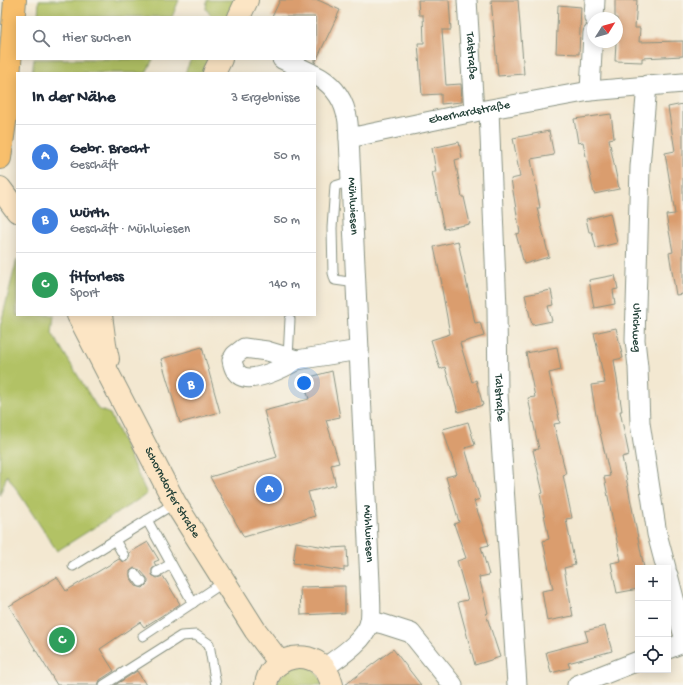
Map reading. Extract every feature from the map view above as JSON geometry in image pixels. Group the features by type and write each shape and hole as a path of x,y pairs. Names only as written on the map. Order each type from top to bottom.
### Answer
{"highway":[{"path":"0,158 6,115 15,0"}],"street":[{"path":"239,16 247,0"},
{"name":"Talstraße","path":"467,0 482,111 497,309 498,394 517,685"},
{"path":"594,12 595,0"},
{"path":"590,91 592,48"},
{"path":"214,72 220,60"},
{"path":"284,60 309,72"},
{"name":"Mühlwiesen","path":"316,75 325,79 338,94 346,112 349,138 370,576 370,621"},
{"name":"Eberhardstraße","path":"349,138 590,91 683,83"},
{"name":"Ulrichweg","path":"647,85 640,167 635,340 638,367 640,423 657,534 665,565"},
{"path":"0,188 16,210"},
{"name":"Schorndorfer Straße","path":"79,316 175,503 255,630 280,663"},
{"path":"101,316 104,345 117,391"},
{"path":"292,359 359,350"},
{"path":"671,587 683,633"},
{"path":"266,685 271,672 280,663 287,659 299,657 310,658 320,664 328,677 366,631 370,621 411,633 453,685"},
{"path":"671,648 683,643"},
{"path":"577,685 635,662"}],"lane":[{"path":"351,181 335,186 332,228 333,273 335,280 356,283"},
{"path":"290,319 292,359"},
{"path":"73,566 175,503"},
{"path":"147,520 194,603"},
{"path":"115,540 124,556"},
{"path":"157,572 171,564"},
{"path":"135,574 140,582 142,581"},
{"path":"143,636 224,582"},
{"path":"104,685 181,636 196,635 209,644 216,685"}],"green space":[{"path":"39,0 179,0 172,16 38,16"},
{"path":"207,0 235,0 227,16 211,16 206,9"},
{"path":"34,60 152,60 146,72 32,72"},
{"path":"191,60 210,60 204,72 185,72"},
{"path":"16,263 16,316 54,316 52,333 98,409 110,414 147,494 57,551 7,475 0,495 0,327"},
{"path":"310,665 326,685 276,685 289,666"}],"building":[{"path":"280,0 318,0 340,10 315,63 316,16 272,16"},
{"path":"418,0 449,0 451,30 442,30 446,85 461,84 462,102 441,104 441,94 422,95 418,43 424,43 423,15 419,15"},
{"path":"491,0 518,0 524,74 498,76"},
{"path":"615,0 637,0 635,28 640,28 639,42 683,41 683,56 642,58 642,62 615,61 616,48 623,48 623,12 615,12"},
{"path":"558,5 581,7 579,54 556,53"},
{"path":"683,104 683,294 676,295 669,253 673,252 666,215 675,214 665,153 675,151 668,107"},
{"path":"611,114 614,138 609,139 619,189 594,194 583,142 578,143 574,119"},
{"path":"549,131 554,155 531,159 540,208 537,208 549,257 524,264 516,234 520,233 511,179 520,177 513,138"},
{"path":"459,142 462,158 455,160 462,197 464,197 470,224 444,229 432,172 436,172 432,148"},
{"path":"610,213 617,243 596,248 592,232 589,232 586,219"},
{"path":"458,241 475,323 480,322 484,336 460,343 472,382 476,380 483,405 458,412 445,367 440,369 431,340 450,334 434,247"},
{"path":"615,275 618,289 613,290 615,304 594,308 589,280"},
{"path":"551,290 554,305 548,306 552,321 532,325 525,295"},
{"path":"616,328 623,358 614,360 622,411 620,411 629,455 622,457 643,565 635,565 635,590 617,593 611,563 621,561 604,477 610,476 596,415 591,385 605,383 594,333"},
{"path":"202,347 220,412 180,423 161,359"},
{"path":"557,347 561,370 549,373 560,423 554,424 566,474 563,475 572,518 566,519 575,565 564,568 573,616 547,621 542,591 553,589 543,541 549,539 540,494 543,493 533,450 539,449 528,398 535,397 526,353"},
{"path":"332,371 340,417 326,420 339,463 331,465 336,485 308,492 315,516 244,537 210,477 277,457 264,411 309,399 303,379"},
{"path":"468,422 475,445 465,448 480,499 474,501 489,545 481,547 489,575 479,577 488,613 486,614 500,657 475,665 458,602 468,600 457,561 466,558 454,524 459,522 446,477 457,474 443,429"},
{"path":"148,542 159,560 154,562 156,566 152,569 152,575 157,578 163,576 180,604 144,627 140,622 100,649 114,671 100,680 98,685 57,685 9,606 57,577 66,591 119,559 124,562 127,561 130,556 129,553","holes":["134,568 140,570 148,579 148,583 143,588 136,586 130,577 130,571"]},
{"path":"296,542 331,548 347,547 348,567 344,567 344,571 293,563"},
{"path":"345,586 345,613 301,615 300,587"},
{"path":"605,626 612,651 568,663 570,668 551,673 546,652 588,641 585,631"},
{"path":"393,649 421,685 345,685"},
{"path":"137,671 146,685 115,685"}],"place":[{"name":"Würth","path":"191,385"},
{"name":"Gebr. Brecht","path":"269,489"},
{"name":"fitforless","path":"62,640"}]}
